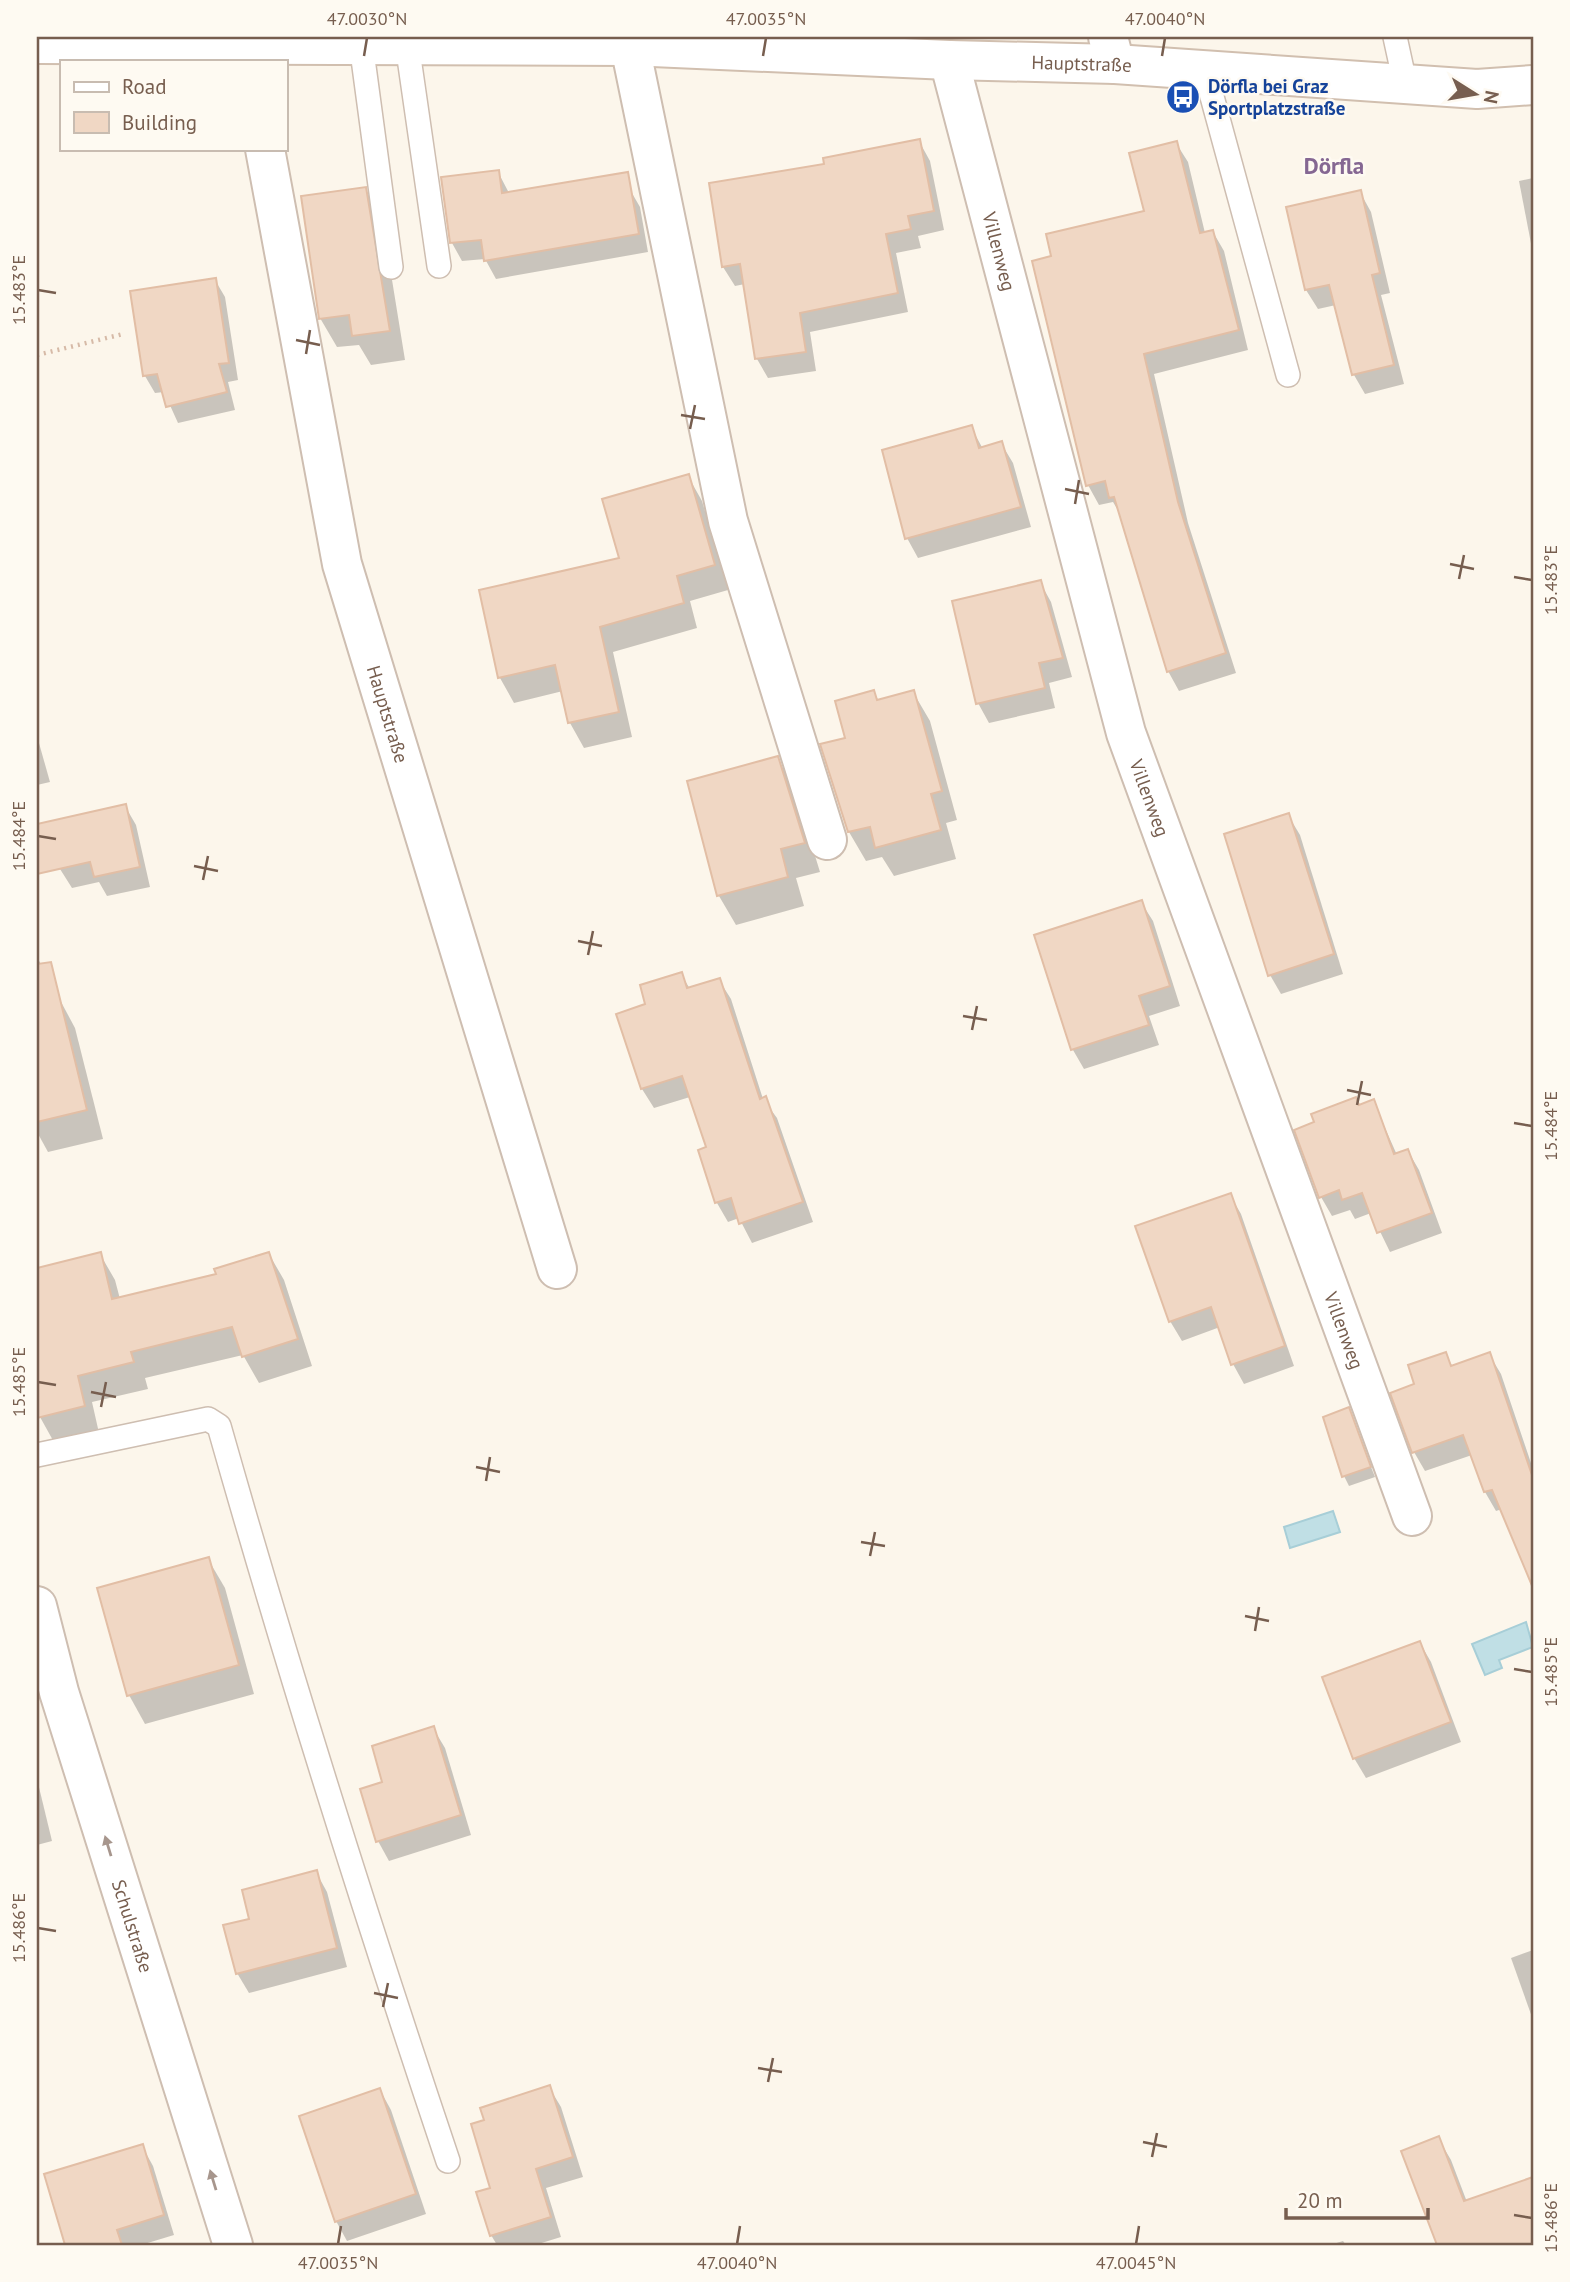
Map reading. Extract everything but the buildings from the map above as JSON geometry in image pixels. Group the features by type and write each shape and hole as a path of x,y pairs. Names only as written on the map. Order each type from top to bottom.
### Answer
{"street":[{"name":"Hauptstraße","path":"37,44 246,47 456,41 580,41 630,46 949,60 1111,50 1205,71 1477,89 1533,85"},
{"path":"630,46 727,520 827,840"},
{"name":"Villenweg","path":"949,60 1126,733 1412,1516"},
{"name":"Hauptstraße","path":"265,150 342,564 557,1269"},
{"name":"Schulstraße","path":"37,1606 59,1692 233,2245"}],"lane":[{"path":"1395,37 1405,83"},
{"path":"360,44 391,267"},
{"path":"407,44 439,266"},
{"path":"1205,71 1288,375"},
{"path":"37,1455 208,1419 219,1426 284,1656 366,1918 448,2161"}],"path":[{"path":"37,355 123,334"}],"water":[{"path":"1333,1511 1340,1532 1290,1548 1284,1527"},
{"path":"1526,1622 1533,1647 1499,1660 1502,1668 1485,1675 1472,1644"}],"place":[{"name":"Dörfla bei Graz Sportplatzstraße","path":"1183,97"}],"district":[{"name":"Dörfla","path":"1334,165"}]}
